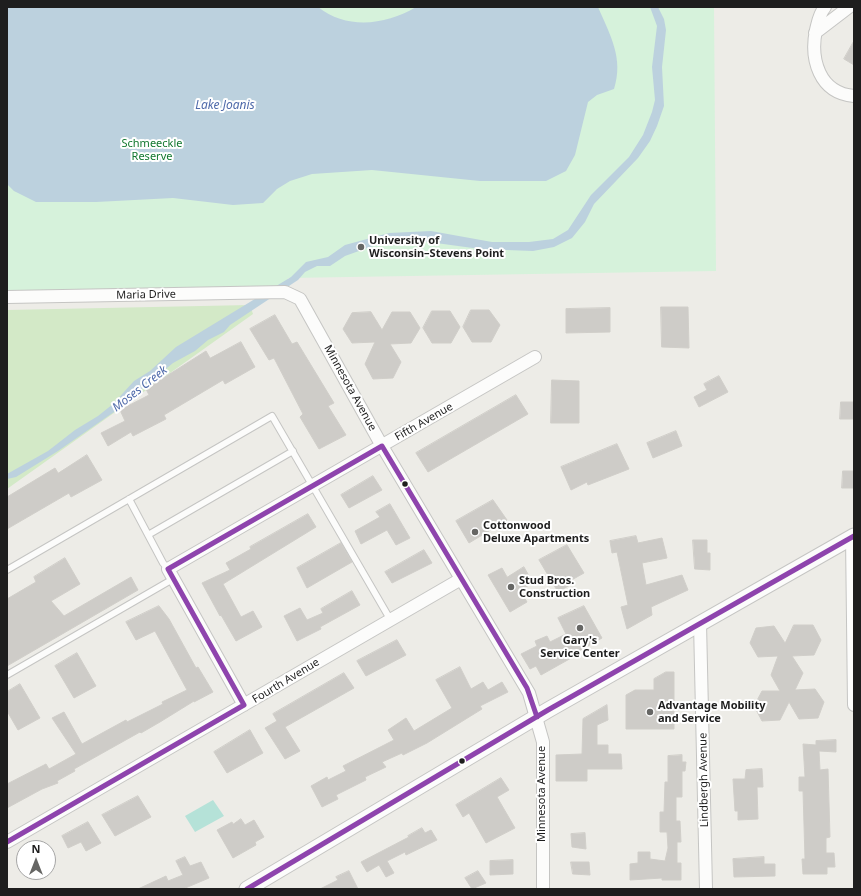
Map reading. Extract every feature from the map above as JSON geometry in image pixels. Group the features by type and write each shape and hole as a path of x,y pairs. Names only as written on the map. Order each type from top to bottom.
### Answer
{"street":[{"path":"824,7 819,18 814,56 820,75 837,90 854,96"},
{"path":"816,33 849,7"},
{"name":"Maria Drive","path":"7,297 285,292"},
{"name":"Minnesota Avenue","path":"285,292 294,295 304,305 382,446 527,688 537,717 543,742 543,889"},
{"name":"Fifth Avenue","path":"170,574 313,486 535,357"},
{"path":"247,889 537,717 853,537 854,705"},
{"path":"170,574 244,705"},
{"name":"Fourth Avenue","path":"7,842 461,579"},
{"name":"Lindbergh Avenue","path":"700,623 706,889"}],"lane":[{"path":"7,570 272,416 390,619"},
{"path":"148,535 292,451"},
{"path":"7,675 170,574 129,499"}],"green space":[{"name":"Schmeeckle Reserve","path":"7,7 714,7 716,271 288,278 285,292 7,297"},
{"path":"250,305 253,314 7,489 7,310"}],"shaded area":[{"path":"213,800 224,816 195,832 185,816"}],"water":[{"name":"Lake Joanis","path":"7,7 318,7 341,19 354,22 367,22 392,18 416,7 598,7 614,47 617,78 614,89 597,95 588,102 575,155 566,171 546,181 480,181 372,170 312,174 290,181 277,189 263,203 233,205 173,198 96,202 36,202 14,191 7,184"},
{"name":"Moses Creek","path":"650,7 658,7 664,19 666,30 662,67 664,106 650,141 638,158 594,204 585,222 572,238 554,247 533,251 480,249 414,240 396,240 345,256 330,266 317,266 305,272 298,280 230,325 224,332 208,340 195,351 173,363 114,412 58,451 16,477 7,479 7,474 48,451 75,430 98,416 113,404 134,381 150,371 176,347 291,277 306,262 328,257 345,245 389,233 431,231 492,242 529,242 553,239 568,230 591,195 629,157 643,135 652,112 655,100 652,67 657,26"}],"building":[{"path":"854,41 854,65 844,59"},
{"path":"661,307 688,307 689,348 662,347"},
{"path":"610,308 610,332 566,333 566,309"},
{"path":"471,310 489,310 500,325 491,342 472,342 463,327"},
{"path":"432,311 450,311 460,327 451,343 432,343 423,328"},
{"path":"371,312 382,330 392,312 410,312 420,328 411,343 390,344 401,362 393,378 373,379 365,364 375,342 352,343 343,329 352,313"},
{"path":"275,315 292,344 297,342 334,403 328,406 346,435 319,449 300,417 303,414 274,358 269,360 250,329"},
{"path":"241,342 255,367 225,384 223,380 164,415 166,419 133,436 131,432 108,446 101,433 125,421 120,410 149,395 146,389 206,351 210,358"},
{"path":"719,376 728,392 699,407 694,397 707,390 704,384"},
{"path":"552,380 579,381 579,423 551,423"},
{"path":"516,395 528,414 428,472 416,453"},
{"path":"841,402 854,402 854,419 840,419"},
{"path":"676,431 682,446 653,458 647,443"},
{"path":"617,444 629,469 588,485 587,482 571,490 561,467"},
{"path":"87,455 102,480 71,497 69,493 7,529 7,497 55,468 58,473"},
{"path":"843,471 854,471 854,488 842,488"},
{"path":"373,476 382,490 349,508 341,495"},
{"name":"Cottonwood Deluxe Apartments","path":"493,500 507,520 469,543 456,521"},
{"path":"390,504 410,538 396,545 387,530 361,544 355,531 380,517 376,512"},
{"path":"308,514 316,527 223,584 241,617 253,611 262,627 236,641 202,583 230,570 226,563 251,549 250,547"},
{"path":"636,536 638,543 662,538 667,558 642,563 646,585 682,575 688,590 651,607 652,615 627,629 621,607 628,605 617,552 612,553 610,541"},
{"path":"693,540 707,540 707,553 710,553 710,570 695,569"},
{"path":"341,543 352,562 307,588 297,568"},
{"path":"567,545 584,573 568,582 570,585 558,592 539,560"},
{"path":"424,550 432,563 392,583 385,572"},
{"path":"65,558 80,584 51,601 64,616 131,577 138,590 7,666 7,599 36,582 34,577"},
{"name":"Stud Bros. Construction","path":"524,567 533,583 520,590 527,602 510,612 488,575 502,568 507,577"},
{"path":"352,591 360,605 320,627 321,629 297,641 284,616 300,608 307,620 323,613 321,609"},
{"path":"159,606 169,619 196,668 198,667 213,692 194,701 141,733 140,732 74,769 75,771 57,781 58,783 42,789 7,808 7,784 46,764 49,769 76,754 52,718 64,712 82,744 126,720 127,722 163,704 162,702 187,690 155,631 136,640 126,622"},
{"path":"584,606 602,638 572,655 573,657 541,675 536,666 530,669 521,654 537,646 535,641 547,636 550,642 566,634 558,618"},
{"path":"794,625 813,625 821,640 814,655 792,656 803,673 795,690 815,689 824,702 818,718 799,719 789,702 780,720 762,721 754,706 762,691 780,691 771,675 778,656 758,657 750,643 756,628 774,626 785,643"},
{"path":"397,640 406,655 366,676 357,661"},
{"path":"77,653 96,686 74,698 55,666"},
{"path":"460,667 471,689 483,682 488,690 502,682 508,692 480,706 482,709 427,743 403,755 402,753 382,762 386,767 365,777 366,780 336,795 338,799 322,807 311,786 327,777 328,780 346,771 343,766 394,740 388,730 406,718 414,731 452,708 436,680"},
{"name":"Advantage Mobility and Service","path":"666,672 674,672 674,729 626,729 626,695 635,690 654,690 654,679"},
{"path":"344,673 354,688 285,727 300,751 285,759 265,728 277,721 273,714"},
{"path":"20,684 40,718 18,730 7,711 7,692"},
{"path":"607,705 608,720 597,725 597,745 608,745 608,754 621,754 622,769 587,769 587,781 556,781 556,755 582,754 583,719"},
{"path":"250,730 263,753 227,773 214,752"},
{"path":"836,740 836,752 819,751 820,770 828,769 830,837 826,838 826,853 834,853 835,867 827,867 827,874 803,874 802,859 805,859 803,791 799,791 799,777 805,777 803,744 816,745 816,741"},
{"path":"682,755 682,762 686,762 685,771 682,771 682,797 676,797 676,821 680,821 681,842 677,842 677,863 681,863 681,880 662,880 662,878 630,880 630,864 638,863 638,852 650,852 650,859 665,861 668,848 667,832 660,832 660,812 664,812 665,782 668,782 668,756"},
{"path":"762,769 763,787 757,787 758,819 738,820 738,811 735,811 733,779 745,779 746,770"},
{"path":"501,778 509,790 497,797 515,828 486,843 469,813 463,817 456,805"},
{"path":"138,796 151,817 115,836 102,815"},
{"path":"241,819 245,825 254,820 264,837 255,842 256,845 233,858 217,830 232,822 233,824"},
{"path":"88,822 101,843 86,851 81,842 68,848 62,836"},
{"path":"422,828 425,833 431,830 437,840 406,855 405,852 387,861 394,873 386,877 379,865 367,872 361,862 409,837 408,836"},
{"path":"585,833 586,849 572,847 571,834"},
{"path":"185,857 190,866 201,862 209,878 183,889 138,889 166,876 168,881 183,875 176,861"},
{"path":"764,857 764,864 775,864 775,876 734,877 733,859"},
{"path":"513,860 513,874 490,875 490,861"},
{"path":"571,862 589,862 590,875 573,874"},
{"path":"349,871 358,889 320,889 338,880 336,877"},
{"path":"478,871 486,883 472,889 465,878"}],"transit line":[{"path":"7,842 244,705 168,569 382,446 527,688 537,717"},
{"path":"247,889 548,710 854,536"}],"place":[{"name":"University of Wisconsin–Stevens Point","path":"361,247"},
{"name":"Cottonwood Deluxe Apartments","path":"475,532"},
{"name":"Stud Bros. Construction","path":"511,587"},
{"name":"Gary's Service Center","path":"580,628"},
{"name":"Advantage Mobility and Service","path":"650,712"}]}
